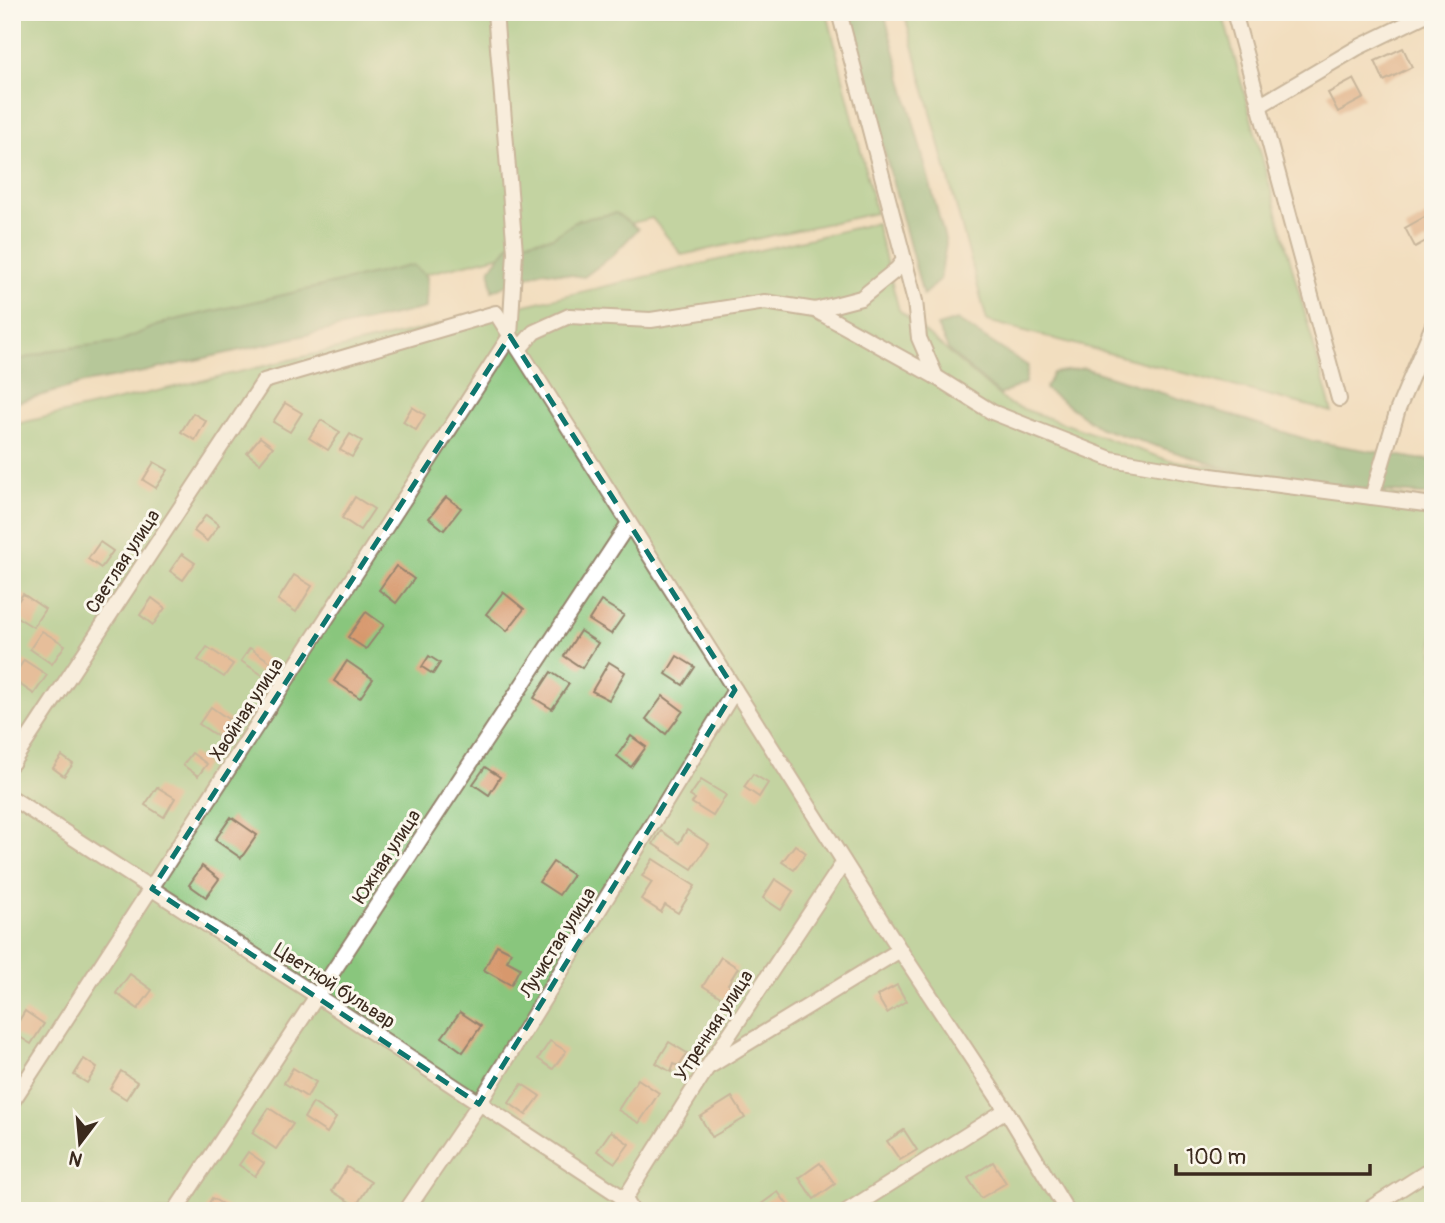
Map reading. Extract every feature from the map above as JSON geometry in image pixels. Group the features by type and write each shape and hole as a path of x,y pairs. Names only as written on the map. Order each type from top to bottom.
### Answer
{"street":[{"path":"495,12 515,252 510,336 900,950 1006,1110 1067,1211"},
{"path":"839,12 915,301 919,338 936,377"},
{"path":"1234,12 1339,400"},
{"path":"1259,106 1357,48 1431,12"},
{"path":"815,310 861,298 897,269 904,260"},
{"path":"519,349 534,332 569,316 651,320 765,302 815,310 936,377 992,412 1111,459 1211,476 1433,505"},
{"name":"Светлая улица","path":"12,763 264,381 496,313 510,336"},
{"path":"1372,497 1398,409 1433,325"},
{"name":"Хвойная улица","path":"12,1102 510,336"},
{"name":"Южная улица","path":"174,1211 629,523"},
{"name":"Лучистая улица","path":"406,1211 479,1104 735,690"},
{"name":"Цветной бульвар","path":"12,798 479,1104 625,1207"},
{"name":"Утренняя улица","path":"625,1207 707,1068 844,862"},
{"path":"707,1068 900,950"},
{"path":"847,1211 1006,1110"},
{"path":"1366,1211 1433,1168"}],"highlighted area":[{"path":"510,336 735,690 479,1104 152,889"}],"green space":[{"path":"12,12 827,12 876,213 682,255 652,218 12,376"},
{"path":"847,12 884,12 946,243 940,280 923,295"},
{"path":"904,12 1222,12 1332,412 987,321"},
{"path":"616,213 638,229 612,256 584,277 543,271 492,291 490,269 510,244 553,237 578,220"},
{"path":"876,223 899,310 1009,404 1165,459 1433,502 1433,1211 12,1211 12,425"},
{"path":"413,265 427,277 426,308 84,383 12,404 12,362 53,350 118,342 166,322"},
{"path":"957,320 1028,366 1025,383 1000,395 949,351 937,326"},
{"path":"1084,368 1312,441 1433,460 1433,495 1382,491 1231,470 1100,428 1045,389 1053,373"}],"building":[{"path":"1403,48 1412,67 1384,81 1375,61"},
{"path":"1354,79 1364,98 1338,112 1328,93"},
{"path":"1428,215 1433,223 1433,237 1415,247 1405,228"},
{"path":"285,403 302,413 290,432 273,422"},
{"path":"412,407 425,415 416,430 403,422"},
{"path":"193,413 206,421 195,440 181,432"},
{"path":"321,420 340,432 328,450 309,438"},
{"path":"350,434 362,441 352,457 340,450"},
{"path":"260,437 273,447 260,463 247,453"},
{"path":"154,462 168,470 156,488 143,480"},
{"path":"355,497 374,509 360,530 342,518"},
{"path":"446,497 461,508 444,530 429,518"},
{"path":"206,515 219,525 207,541 194,531"},
{"path":"100,542 113,551 101,568 88,559"},
{"path":"182,554 195,563 183,580 170,571"},
{"path":"396,566 414,579 396,603 379,590"},
{"path":"294,575 312,586 296,612 278,600"},
{"path":"503,592 524,609 507,631 486,614"},
{"path":"23,594 45,609 33,627 12,614"},
{"path":"152,598 165,608 153,625 140,615"},
{"path":"601,601 624,615 611,634 589,620"},
{"path":"366,612 384,625 366,649 348,637"},
{"path":"42,631 65,645 52,664 30,649"},
{"path":"580,631 598,643 582,668 564,656"},
{"path":"207,647 233,664 224,677 198,660"},
{"path":"250,648 275,665 267,678 241,661"},
{"path":"429,656 440,663 433,674 422,667"},
{"path":"677,656 695,667 683,685 666,674"},
{"path":"24,660 47,675 34,694 12,679"},
{"path":"347,661 373,679 360,698 334,681"},
{"path":"609,662 625,672 609,700 592,691"},
{"path":"551,672 569,684 552,709 534,698"},
{"path":"663,696 683,711 666,734 646,719"},
{"path":"211,707 231,721 220,738 199,724"},
{"path":"631,736 646,747 631,767 617,756"},
{"path":"192,753 207,764 198,776 183,765"},
{"path":"62,756 73,764 64,776 53,768"},
{"path":"485,767 500,777 489,795 473,784"},
{"path":"753,774 768,783 759,797 744,787"},
{"path":"701,780 726,795 713,816 692,803 695,799 690,796"},
{"path":"157,787 175,798 164,817 145,805"},
{"path":"231,817 257,835 241,858 215,840"},
{"path":"687,830 709,844 692,869 653,844 661,831 679,843"},
{"path":"795,845 806,853 794,870 782,862"},
{"path":"653,859 695,886 678,913 665,905 661,912 641,899 652,882 642,876"},
{"path":"553,862 573,875 559,895 539,882"},
{"path":"202,866 219,879 206,897 189,885"},
{"path":"775,879 793,891 781,910 763,898"},
{"path":"497,945 511,952 507,961 520,968 511,985 484,970"},
{"path":"721,957 738,968 728,984 735,989 727,1001 703,986"},
{"path":"130,974 152,990 138,1009 116,993"},
{"path":"897,985 906,1001 887,1013 877,996"},
{"path":"25,1011 44,1024 31,1044 12,1032"},
{"path":"460,1012 481,1026 463,1052 442,1037"},
{"path":"550,1041 566,1051 553,1069 538,1059"},
{"path":"669,1042 687,1053 679,1066 674,1064 671,1072 656,1063"},
{"path":"84,1059 97,1068 87,1083 74,1075"},
{"path":"293,1068 316,1082 307,1097 284,1083"},
{"path":"121,1071 137,1082 126,1099 110,1089"},
{"path":"638,1079 659,1093 639,1123 618,1110"},
{"path":"522,1084 540,1096 526,1115 509,1103"},
{"path":"732,1097 745,1118 712,1137 700,1117"},
{"path":"313,1103 336,1118 327,1133 304,1118"},
{"path":"269,1108 293,1124 276,1149 252,1133"},
{"path":"904,1130 917,1150 900,1160 887,1141"},
{"path":"611,1131 629,1144 615,1163 597,1151"},
{"path":"248,1152 264,1163 255,1176 239,1165"},
{"path":"993,1162 1006,1183 981,1198 968,1178"},
{"path":"820,1163 835,1184 814,1199 799,1178"},
{"path":"347,1167 371,1182 356,1206 332,1191"},
{"path":"778,1192 792,1211 759,1211 757,1207"},
{"path":"212,1198 229,1208 227,1211 205,1211"}]}
